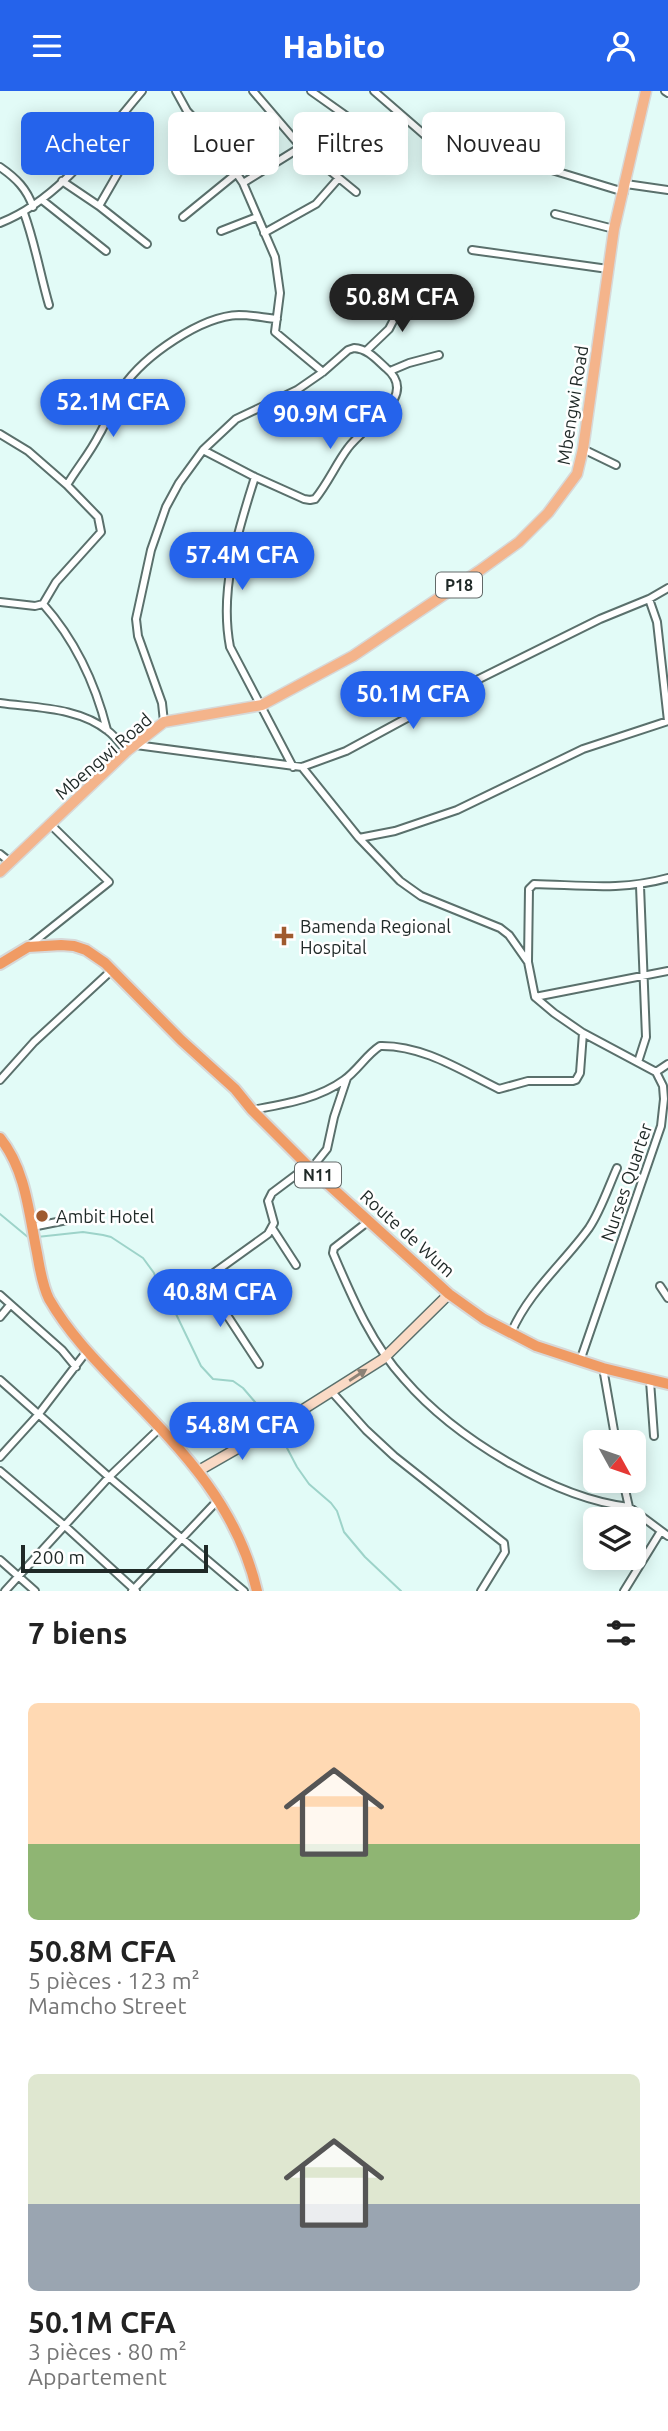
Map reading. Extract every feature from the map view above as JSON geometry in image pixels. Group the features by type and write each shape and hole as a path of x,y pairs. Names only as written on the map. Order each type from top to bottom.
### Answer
{"highway":[{"name":"Route de Wum","path":"28,947 74,946 86,950 112,970 181,1040 235,1089 309,1168 370,1220 449,1294 510,1334 536,1346 603,1368 668,1384"},
{"path":"0,964 28,947"},
{"path":"0,1138 18,1165 47,1296 87,1351 160,1428 219,1499 246,1551 257,1591"}],"main road":[{"name":"Mbengwi Road","path":"0,872 131,748 164,722 262,705 353,656 519,542 548,513 577,474 583,449 614,229 646,91"},
{"path":"198,1471 276,1427 387,1355 449,1294"}],"street":[{"path":"124,112 142,91"},
{"path":"176,91 188,112"},
{"path":"253,91 293,138"},
{"path":"311,91 341,112"},
{"path":"374,91 422,133"},
{"path":"243,183 293,152"},
{"path":"0,167 16,179 27,193 33,207"},
{"path":"565,173 625,188 668,190"},
{"path":"0,223 33,207 68,175"},
{"path":"99,206 117,175"},
{"path":"183,217 235,175"},
{"path":"238,175 275,257 280,279 275,332 323,372"},
{"path":"333,175 356,192"},
{"path":"264,233 316,204 338,179"},
{"path":"62,181 147,244"},
{"path":"42,200 106,251"},
{"path":"24,213 49,305"},
{"path":"555,214 614,229"},
{"path":"221,231 257,217"},
{"path":"472,250 608,269"},
{"path":"366,351 389,329 407,294"},
{"path":"67,485 98,437 124,386 150,358 190,330 230,316 277,319"},
{"path":"164,722 162,703 138,636 136,619 155,535 179,483 204,450 236,419 297,390 348,350 354,348 366,351 390,371 398,387 396,400 348,447 315,499 304,499 204,450"},
{"path":"390,371 439,355"},
{"path":"0,434 28,451 67,485 98,517 101,532 56,582 43,604 35,606 0,602"},
{"path":"583,449 615,465"},
{"path":"255,477 233,559 227,601 227,631 230,647 293,767"},
{"path":"0,702 84,717 131,748 302,767 346,751 531,652 668,588"},
{"path":"359,838 395,831 457,810 583,750 668,721 657,622 649,599"},
{"path":"43,604 73,643 91,681 107,730"},
{"path":"302,767 359,838 400,881 421,896 500,928 509,935 528,962"},
{"path":"28,947 108,882 50,824"},
{"path":"0,854 10,862"},
{"path":"668,878 640,886 534,884 528,889 528,962 535,997 583,1033 656,1072 668,1064"},
{"path":"638,1062 646,1037 640,886"},
{"path":"0,1080 34,1042 112,970"},
{"path":"535,997 668,971"},
{"path":"252,1110 291,1103 326,1091 347,1078 376,1049 391,1046 423,1053 499,1089 528,1081 573,1081 580,1073 583,1033"},
{"name":"Nurses Quarter","path":"580,1360 665,1128 665,1086 656,1072"},
{"path":"259,1364 204,1280 268,1234 273,1219 268,1201 272,1193 309,1168 327,1149 347,1078"},
{"path":"510,1334 529,1298 592,1223 617,1168"},
{"path":"33,1234 67,1220"},
{"path":"370,1220 334,1248 333,1253 352,1300 403,1379 450,1423 504,1461 593,1500 629,1507 626,1493"},
{"path":"272,1227 296,1265"},
{"path":"660,1286 668,1298"},
{"path":"0,1295 62,1350 76,1367"},
{"path":"0,1317 10,1305"},
{"path":"0,1457 38,1415 87,1351"},
{"path":"603,1368 614,1430"},
{"path":"0,1380 109,1478 244,1591"},
{"path":"650,1381 654,1436"},
{"path":"332,1392 394,1456 504,1543 505,1552 481,1591"},
{"path":"5,1591 109,1478 160,1428"},
{"path":"0,1471 134,1590 219,1499"},
{"path":"624,1591 665,1534 646,1520"},
{"path":"0,1560 35,1591"}],"waterway":[{"path":"0,1214 29,1238"},
{"path":"37,1237 83,1232 103,1235 111,1237 143,1258 154,1273 160,1290 176,1314 201,1366 213,1379 233,1381 243,1388 274,1424"},
{"path":"277,1429 309,1484 337,1511 344,1532 365,1557 401,1591"}],"place":[{"name":"Bamenda Regional Hospital","path":"284,936"},
{"name":"Ambit Hotel","path":"42,1216"}]}
